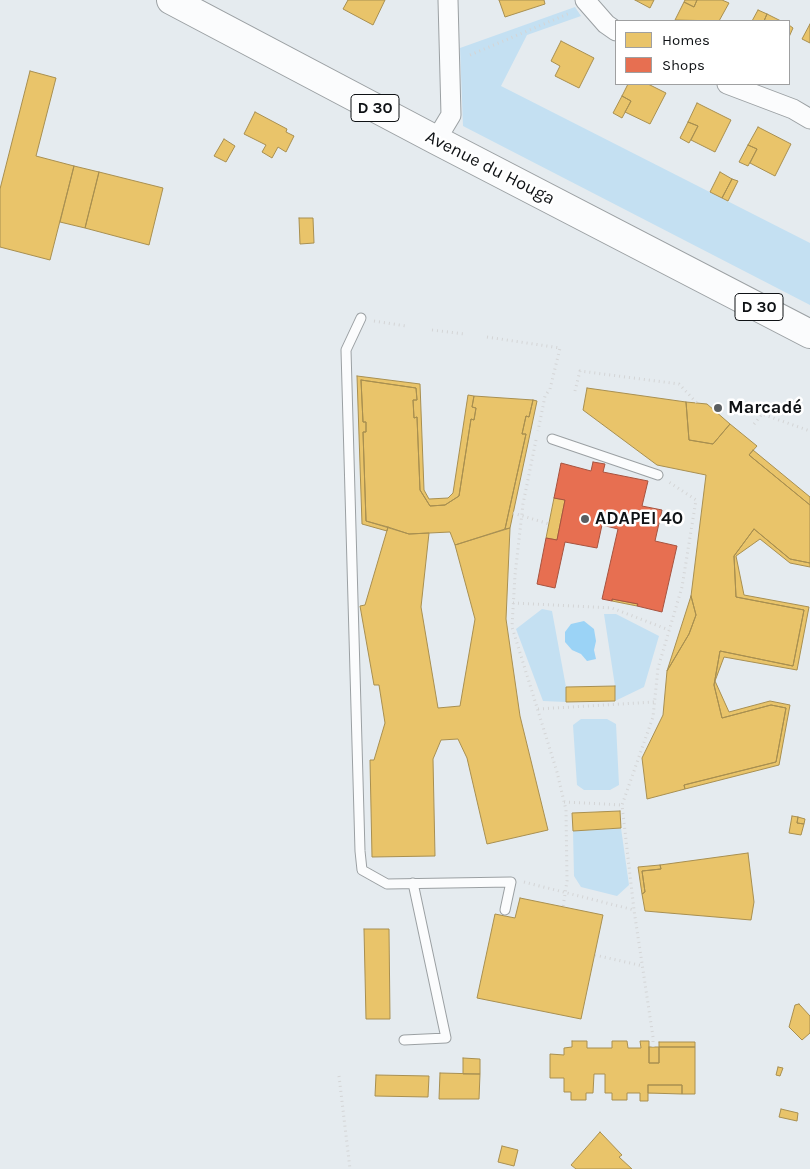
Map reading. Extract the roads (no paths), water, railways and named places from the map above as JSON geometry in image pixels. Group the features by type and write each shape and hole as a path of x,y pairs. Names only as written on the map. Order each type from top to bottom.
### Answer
{"main road":[{"name":"Avenue du Houga","path":"171,0 810,334"}],"street":[{"path":"436,140 451,114 448,0"},
{"path":"587,2 606,24 615,30"},
{"path":"730,85 792,109 810,119"}],"lane":[{"path":"360,318 346,350 362,870 387,884 511,882 505,910"},
{"path":"552,439 658,475"},
{"path":"404,1040 446,1038 413,883"}],"water":[{"path":"584,621 594,629 596,641 594,650 596,659 587,661 565,642 565,632 571,624"}],"place":[{"name":"Marcadé","path":"718,408"},
{"name":"ADAPEI 40","path":"585,519"}]}
